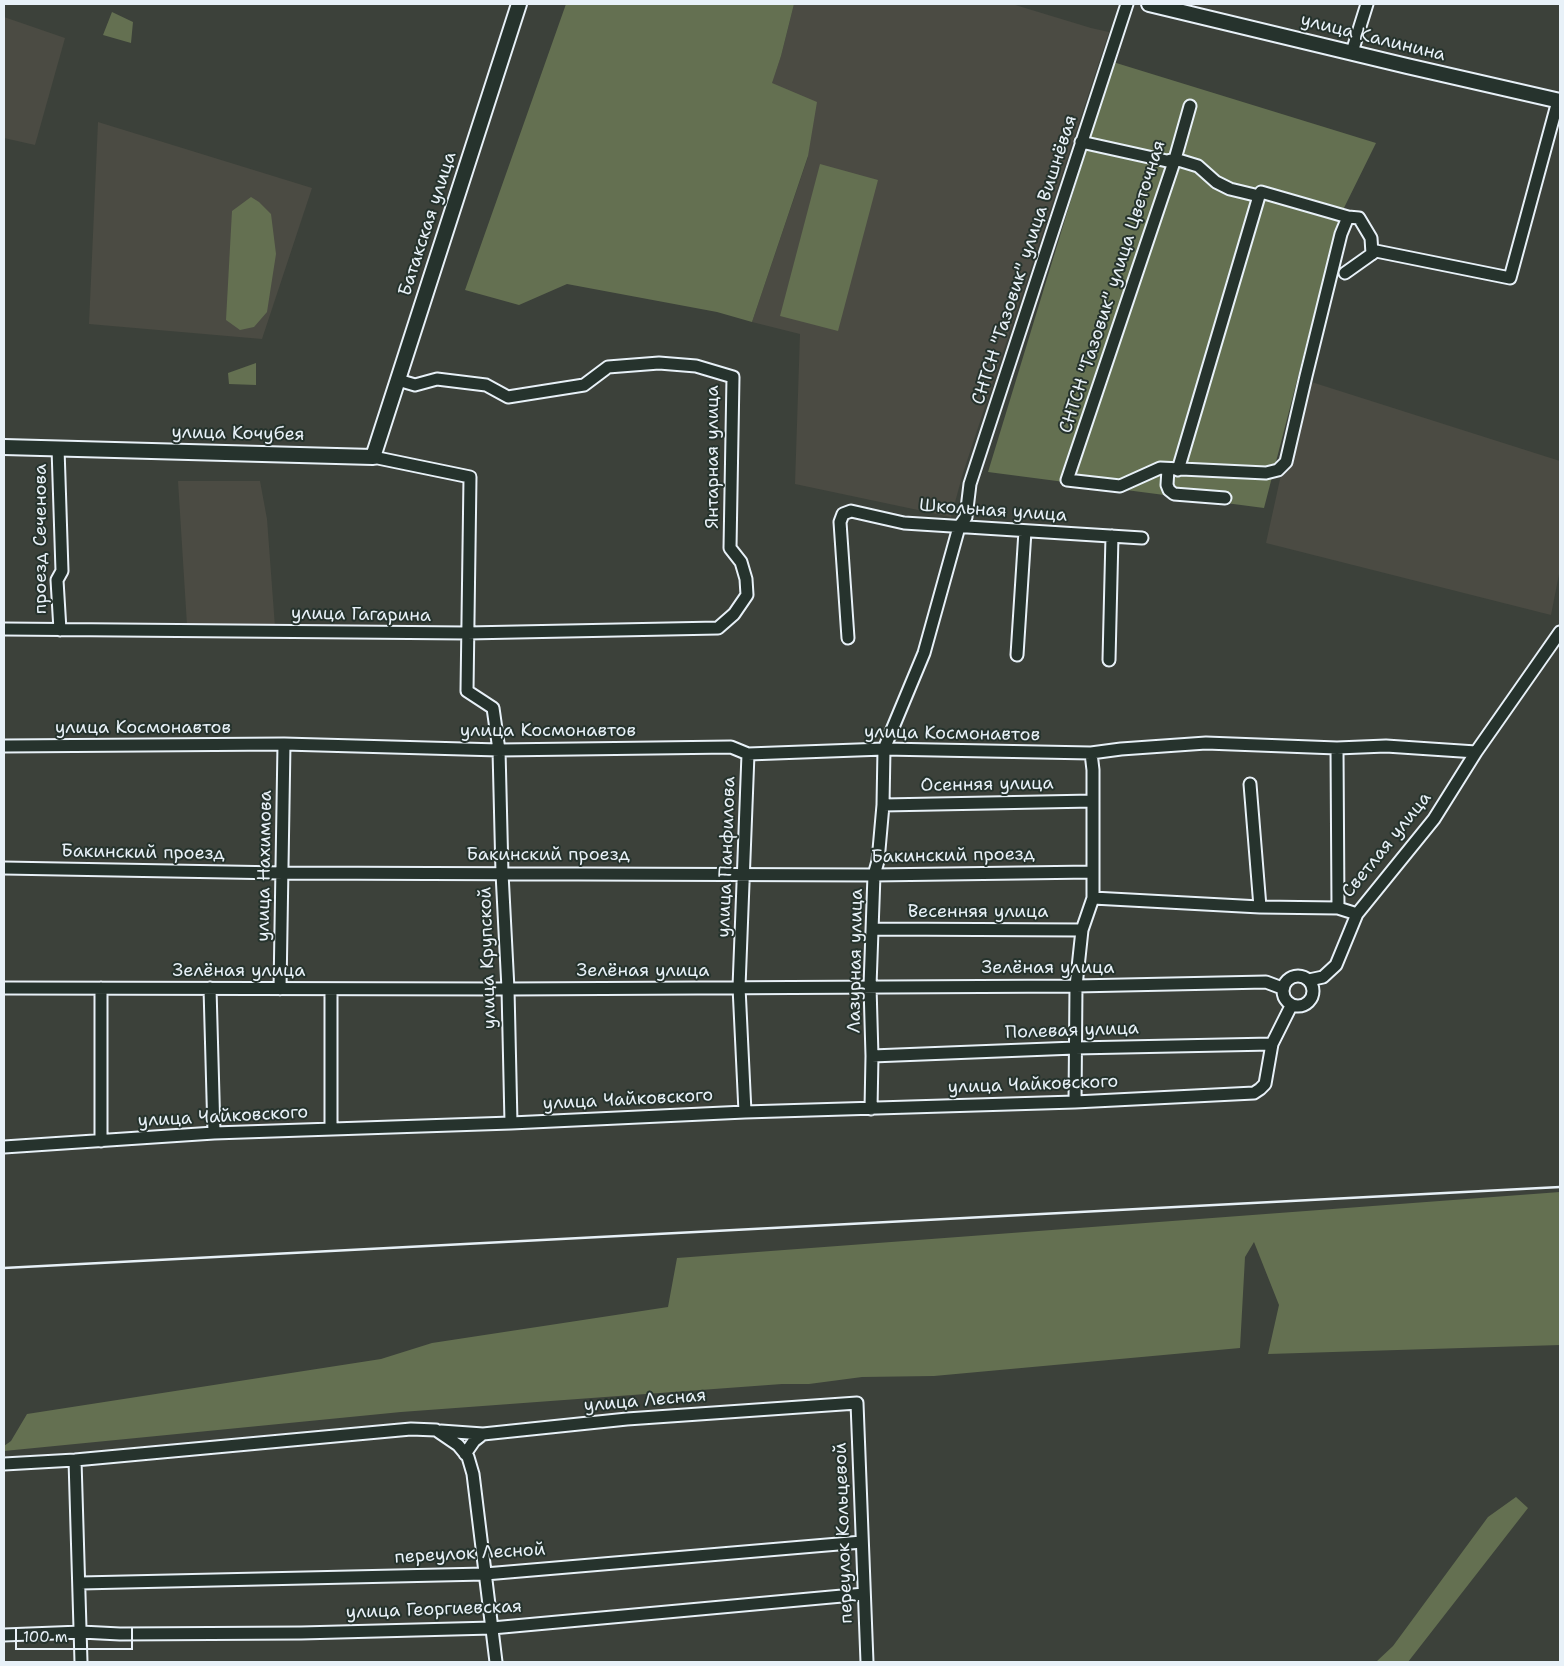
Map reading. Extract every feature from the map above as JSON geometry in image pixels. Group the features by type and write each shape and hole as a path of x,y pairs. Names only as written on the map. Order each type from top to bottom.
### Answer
{"main road":[{"name":"Батакская улица","path":"373,457 519,4"},
{"name":"улица Калинина","path":"1149,4 1559,101"},
{"name":"улица Кочубея","path":"4,447 373,457"}],"street":[{"name":"СНТСН \"Газовик\" улица Вишнёвая","path":"959,527 966,517 970,484 1127,4"},
{"path":"1352,52 1367,4"},
{"path":"1345,273 1376,251 1510,278 1559,101"},
{"name":"СНТСН \"Газовик\" улица Цветочная","path":"1173,469 1160,468 1120,486 1067,480 1175,159 1190,106"},
{"path":"1081,142 1167,161 1175,159 1198,166 1216,182 1259,196"},
{"path":"1225,498 1174,494 1167,485 1261,192 1348,217 1359,218 1371,238 1372,254"},
{"path":"1173,469 1266,473 1278,470 1286,462 1341,234 1348,217"},
{"name":"Янтарная улица","path":"398,380 415,385 437,379 486,385 508,397 584,385 608,367 659,364 696,366 733,377 730,548 741,562 746,579 747,595 734,614 718,628"},
{"name":"проезд Сеченова","path":"58,448 62,571 56,580 60,630"},
{"name":"улица Кочубея","path":"373,457 470,477"},
{"name":"улица Крупской","path":"470,477 466,691 493,708 499,750 511,1123"},
{"name":"Школьная улица","path":"848,638 840,522 843,514 851,510 904,523 1142,538"},
{"name":"Лазурная улица","path":"871,1109 870,986 874,929 874,875 878,861 884,749 924,653 959,527"},
{"path":"1017,655 1025,531"},
{"path":"1109,660 1112,536"},
{"name":"улица Гагарина","path":"4,630 467,633 718,628"},
{"name":"Светлая улица","path":"1093,898 1260,907 1338,908 1356,914 1434,819 1476,752 1560,632"},
{"name":"улица Космонавтов","path":"4,746 284,744 499,750 731,747 748,754 884,749 1091,753 1206,743 1338,748 1386,746 1476,752"},
{"name":"улица Нахимова","path":"280,989 284,744"},
{"path":"1338,748 1338,908"},
{"path":"1075,1102 1076,986 1082,930 1093,898 1093,770 1091,753"},
{"name":"улица Панфилова","path":"744,1112 739,988 748,754"},
{"path":"1250,784 1260,907"},
{"name":"Осенняя улица","path":"882,805 1093,801"},
{"name":"Бакинский проезд","path":"4,868 283,873 874,875 1092,872"},
{"path":"1309,980 1313,994 1305,1005 1291,1006 1286,1002 1282,995 1282,988 1284,983 1293,976 1309,980 1323,977 1336,965 1356,914"},
{"name":"Весенняя улица","path":"874,929 1082,930"},
{"name":"Зелёная улица","path":"4,988 739,988 1076,986 1266,982 1282,988"},
{"path":"101,988 101,1141"},
{"path":"210,988 214,1133"},
{"path":"331,989 331,1129"},
{"path":"1272,1044 1291,1006"},
{"name":"Полевая улица","path":"872,1056 1075,1048 1272,1044"},
{"name":"улица Чайковского","path":"4,1147 214,1133 511,1123 744,1112 1075,1102 1254,1093 1265,1084 1272,1044"},
{"name":"улица Лесная","path":"4,1464 75,1460 411,1429 483,1434 627,1419 857,1403"},
{"name":"переулок Кольцевой","path":"857,1403 866,1662"},
{"path":"436,1430 458,1445 465,1454 473,1474 496,1662"},
{"path":"465,1454 474,1441 483,1434"},
{"path":"75,1460 81,1662"},
{"name":"переулок Лесной","path":"80,1583 485,1574 862,1542"},
{"name":"улица Георгиевская","path":"4,1634 81,1632 120,1634 291,1633 492,1628 864,1594"}],"shaded area":[{"path":"794,4 1012,4 1109,32 963,473 951,517 795,484 800,334 752,322 808,157 755,130 781,56"},
{"path":"4,17 65,38 35,145 4,138"},
{"path":"98,122 312,188 262,339 89,324"},
{"path":"1302,379 1560,461 1560,569 1551,615 1266,543"},
{"path":"178,481 260,481 267,519 275,627 187,625"}],"green space":[{"path":"566,4 794,4 772,83 817,102 808,156 752,322 717,312 567,284 519,305 465,290"},
{"path":"112,12 133,22 131,43 103,35"},
{"path":"1113,62 1376,143 1339,218 1264,508 988,472"},
{"path":"820,164 878,180 838,331 780,316"},
{"path":"251,197 271,214 276,254 267,312 254,327 240,330 226,320 232,211"},
{"path":"256,363 256,385 229,384 228,373"},
{"path":"1560,1192 1560,1345 1268,1354 1279,1305 1254,1242 1245,1257 1240,1348 934,1376 862,1377 809,1384 782,1384 401,1412 4,1451 4,1446 11,1441 27,1414 381,1359 432,1343 668,1307 677,1258"},
{"path":"1516,1497 1528,1508 1408,1662 1376,1662 1393,1646 1488,1517"}],"railway":[{"path":"4,1268 1560,1187"}]}
